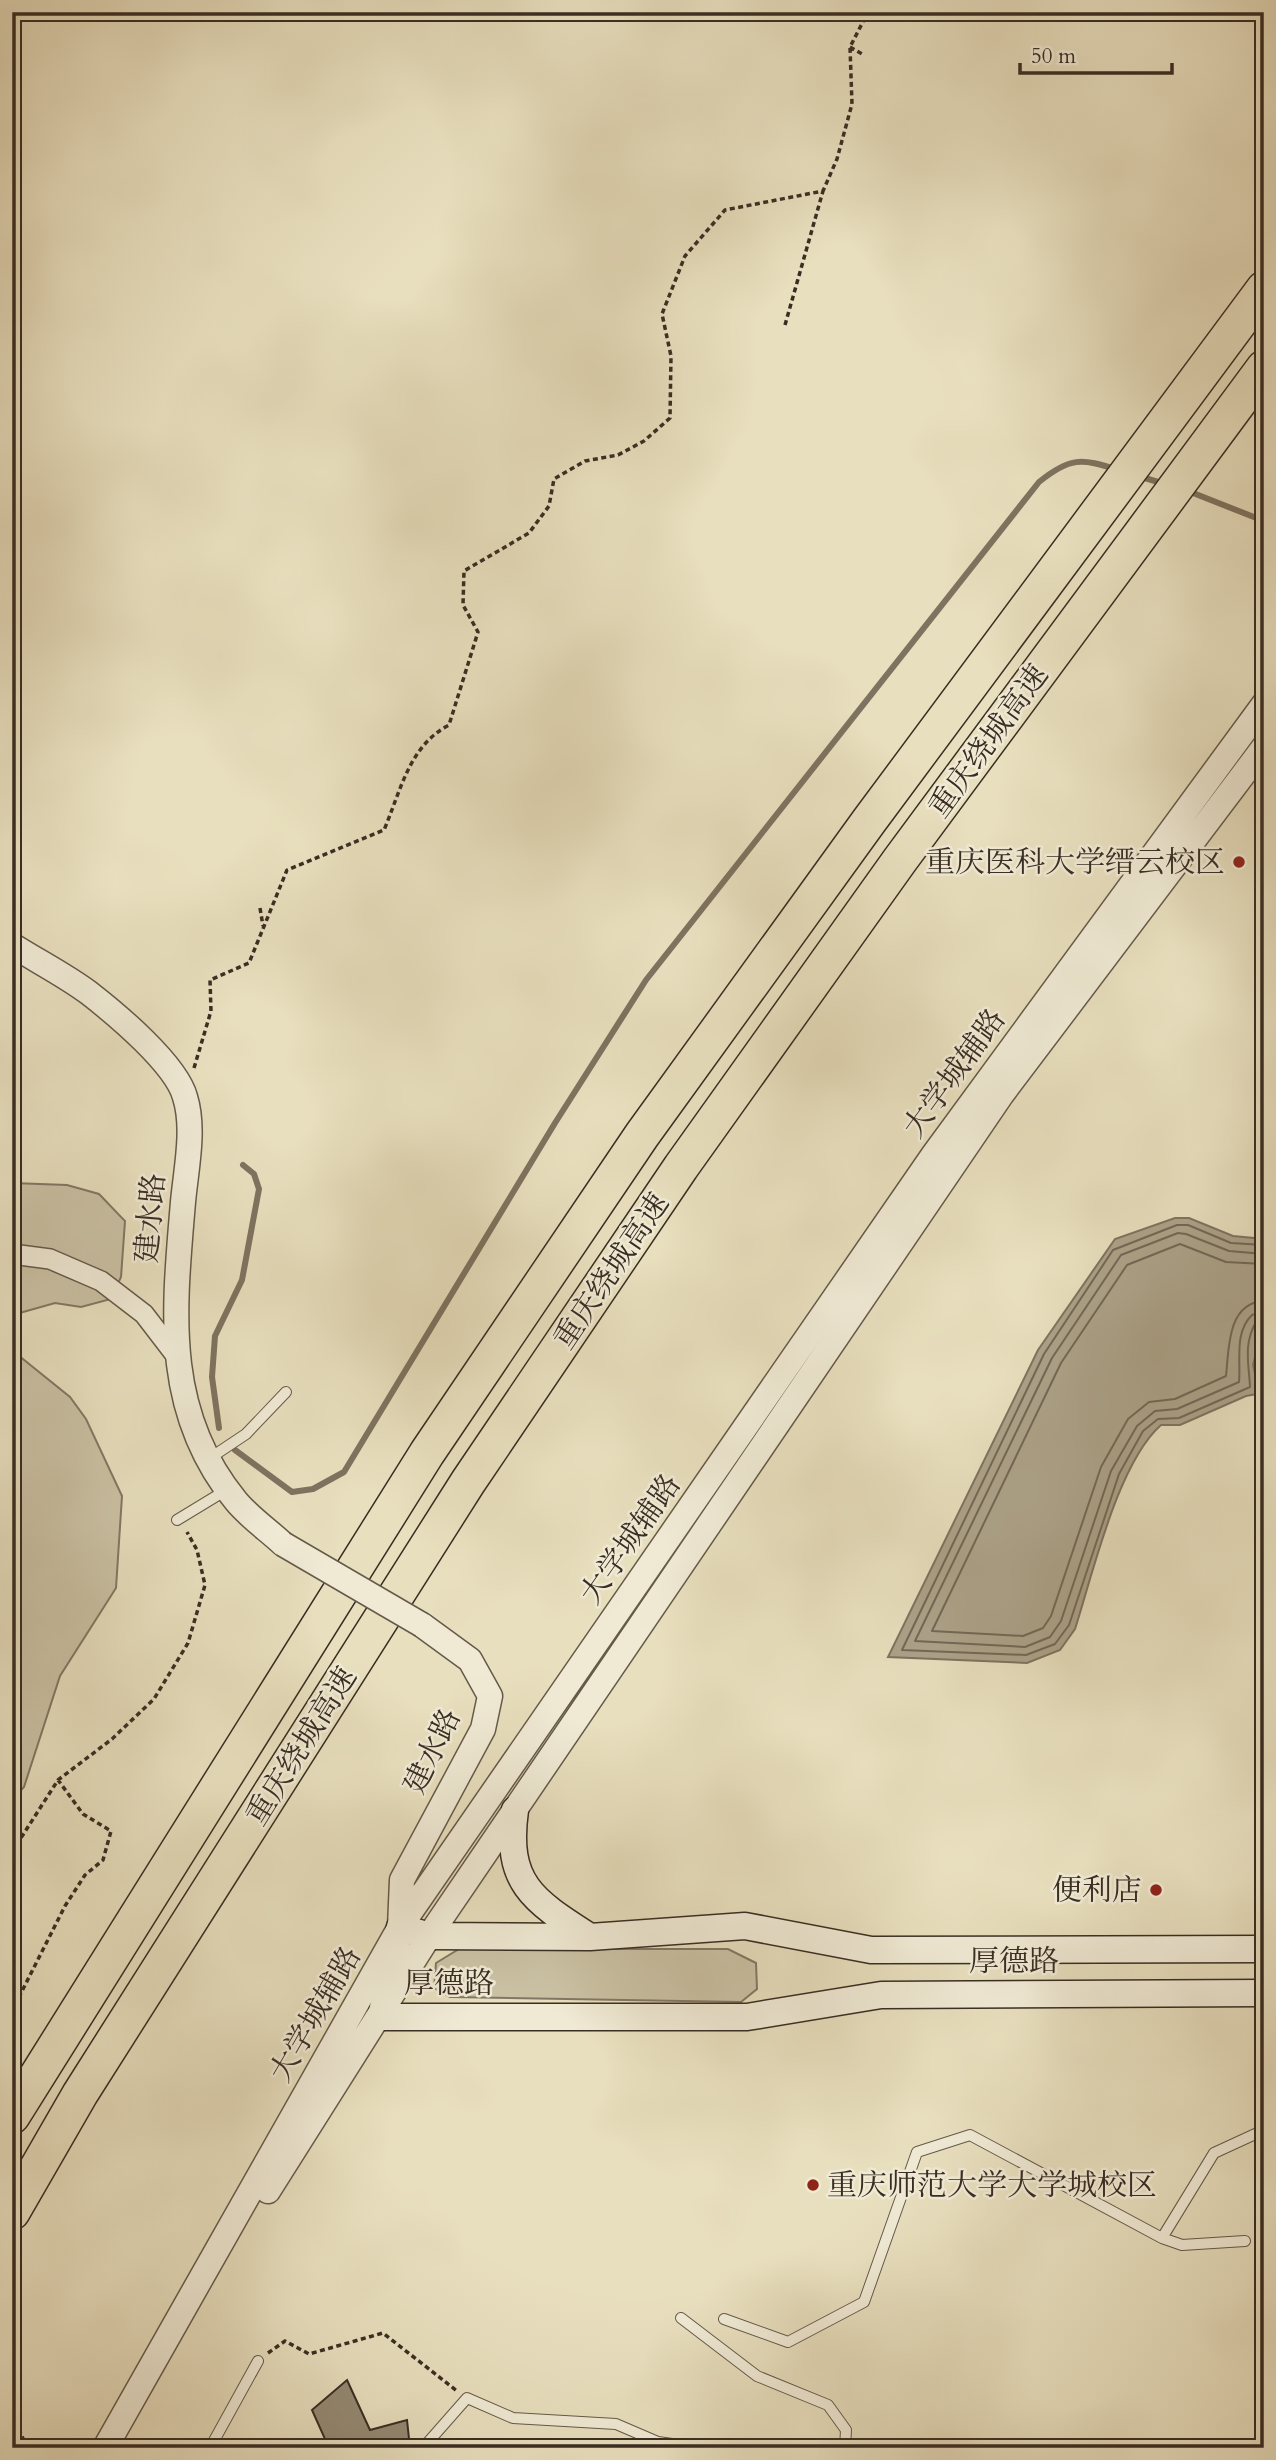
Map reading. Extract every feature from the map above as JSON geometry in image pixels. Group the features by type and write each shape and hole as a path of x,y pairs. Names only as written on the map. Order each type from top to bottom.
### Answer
{"highway":[{"name":"重庆绕城高速","path":"12,2116 427,1453 642,1135 1264,289"},
{"name":"重庆绕城高速","path":"12,2211 80,2094 461,1494 666,1190 900,860 1264,368"}],"main road":[{"path":"515,1810 511,1841 518,1877 553,1914 590,1937"},
{"name":"厚德路","path":"1264,1949 871,1950 745,1926 590,1937 429,1936 400,1927 381,2017 747,2017 881,1995 1264,1993"}],"street":[{"name":"大学城辅路","path":"105,2448 400,1927 934,1154 1264,704"},
{"name":"大学城辅路","path":"124,2448 241,2232 381,2017 429,1936 1002,1094 1264,747"},
{"name":"建水路","path":"12,945 88,993 173,1073 185,1097 189,1132 174,1308 177,1357 186,1409 236,1502 283,1544 422,1625 470,1660 490,1696 483,1729 402,1880 400,1927"},
{"path":"12,1254 50,1259 101,1281 144,1314 177,1357"}],"lane":[{"path":"210,1458 246,1434 286,1392"},
{"path":"178,1519 228,1489"},
{"path":"1161,2238 1214,2153 1264,2130"},
{"path":"724,2319 788,2342 864,2302 917,2152 970,2135 1161,2238 1182,2245 1245,2241"},
{"path":"681,2318 757,2376 828,2405 846,2430 845,2448"},
{"path":"210,2448 258,2361"},
{"path":"423,2448 467,2398 513,2418 616,2424 658,2442 700,2448"}],"path":[{"path":"785,325 823,191 837,159 852,104 850,47 868,12"},
{"path":"850,47 864,55"},
{"path":"185,1097 211,1011 210,980 249,963 287,870 384,830 417,751 430,735 449,725 478,632 463,605 464,571 529,533 549,506 554,479 584,461 618,455 644,441 670,418 671,356 662,314 685,256 724,210 823,191"},
{"path":"260,908 264,928"},
{"path":"12,1852 58,1780 112,1740 154,1699 188,1643 205,1585 197,1550 178,1519"},
{"path":"12,2003 20,1995 65,1906 85,1875 103,1860 111,1831 83,1814 58,1780"},
{"path":"258,2361 285,2340 309,2354 383,2333 467,2398"},
{"path":"12,2413 27,2448"}],"shaded area":[{"path":"12,1183 67,1185 99,1194 125,1221 121,1277 111,1299 81,1307 55,1303 16,1314 18,1355 70,1397 86,1419 122,1496 116,1588 60,1676 24,1787 12,1800"},
{"path":"459,1949 728,1949 756,1963 757,1989 741,2002 450,1997 434,1988 436,1963"}],"water":[{"path":"1175,1218 1189,1218 1233,1236 1264,1239 1264,1321 1253,1365 1256,1378 1264,1387 1264,1398 1257,1394 1246,1396 1180,1425 1161,1425 1146,1442 1120,1491 1075,1629 1060,1650 1027,1663 888,1657 1038,1350 1115,1239"}],"building":[{"path":"347,2380 370,2430 407,2420 410,2448 329,2448 312,2410"}],"waterway":[{"path":"235,1450 292,1492 313,1489 344,1472 555,1123 646,980 1039,482 1059,468 1076,462 1094,463 1118,470"},
{"path":"1138,476 1165,484"},
{"path":"1188,491 1264,521"},
{"path":"219,1428 212,1377 215,1336 242,1280 259,1189 254,1174 243,1165"}],"place":[{"name":"重庆医科大学缙云校区","path":"1239,862"},
{"name":"便利店","path":"1156,1890"},
{"name":"重庆师范大学大学城校区","path":"813,2185"}]}
